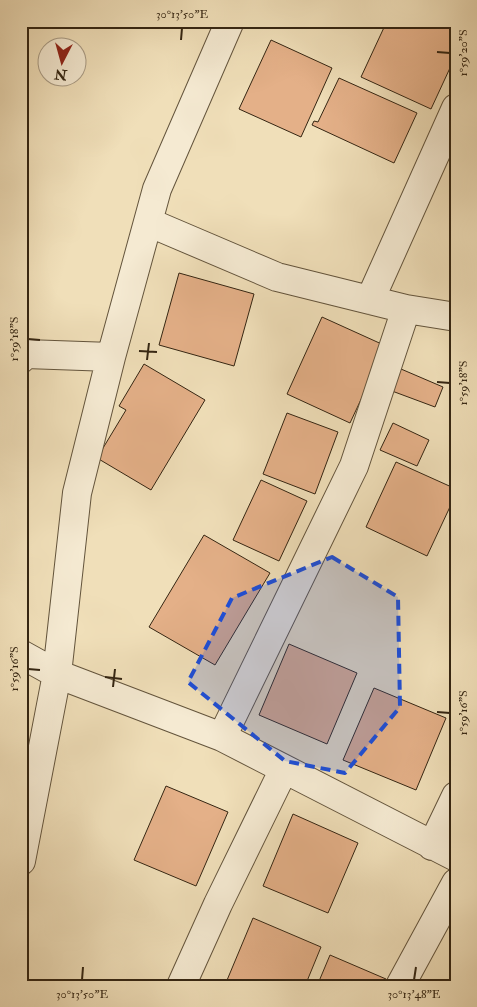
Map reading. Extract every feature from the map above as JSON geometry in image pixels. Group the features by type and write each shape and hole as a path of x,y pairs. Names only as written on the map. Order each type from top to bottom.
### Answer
{"street":[{"path":"21,861 56,674 77,494 111,357 157,189 230,21"},
{"path":"370,300 456,108"},
{"path":"148,222 277,277 406,309 456,317"},
{"path":"222,737 354,466 406,309"},
{"path":"21,358 26,354 111,357"},
{"path":"21,654 56,674 222,737 444,851 456,796"},
{"path":"181,986 218,904 284,769"},
{"path":"400,986 456,883"}],"highlighted area":[{"path":"332,557 398,597 400,707 345,773 285,761 188,682 232,598"}],"building":[{"path":"387,21 453,21 456,23 456,55 431,109 361,77"},
{"path":"271,40 332,68 301,137 239,109"},
{"path":"339,78 417,113 394,163 312,125 314,121 318,122"},
{"path":"179,273 254,294 234,366 159,345"},
{"path":"322,317 386,346 350,423 287,394"},
{"path":"144,364 205,400 151,490 97,458 126,410 119,406"},
{"path":"401,369 443,387 435,407 392,391"},
{"path":"287,413 338,432 315,494 263,474"},
{"path":"393,423 429,440 417,466 380,450"},
{"path":"396,462 456,489 456,494 427,556 366,527"},
{"path":"261,480 307,501 279,561 233,540"},
{"path":"204,535 270,573 215,665 149,627"},
{"path":"289,644 357,673 327,744 259,715"},
{"path":"374,688 446,718 416,790 343,760"},
{"path":"166,786 228,812 196,886 134,860"},
{"path":"293,814 358,843 328,913 263,886"},
{"path":"253,918 321,947 305,986 225,985"},
{"path":"330,955 386,979 383,986 317,986"}]}
